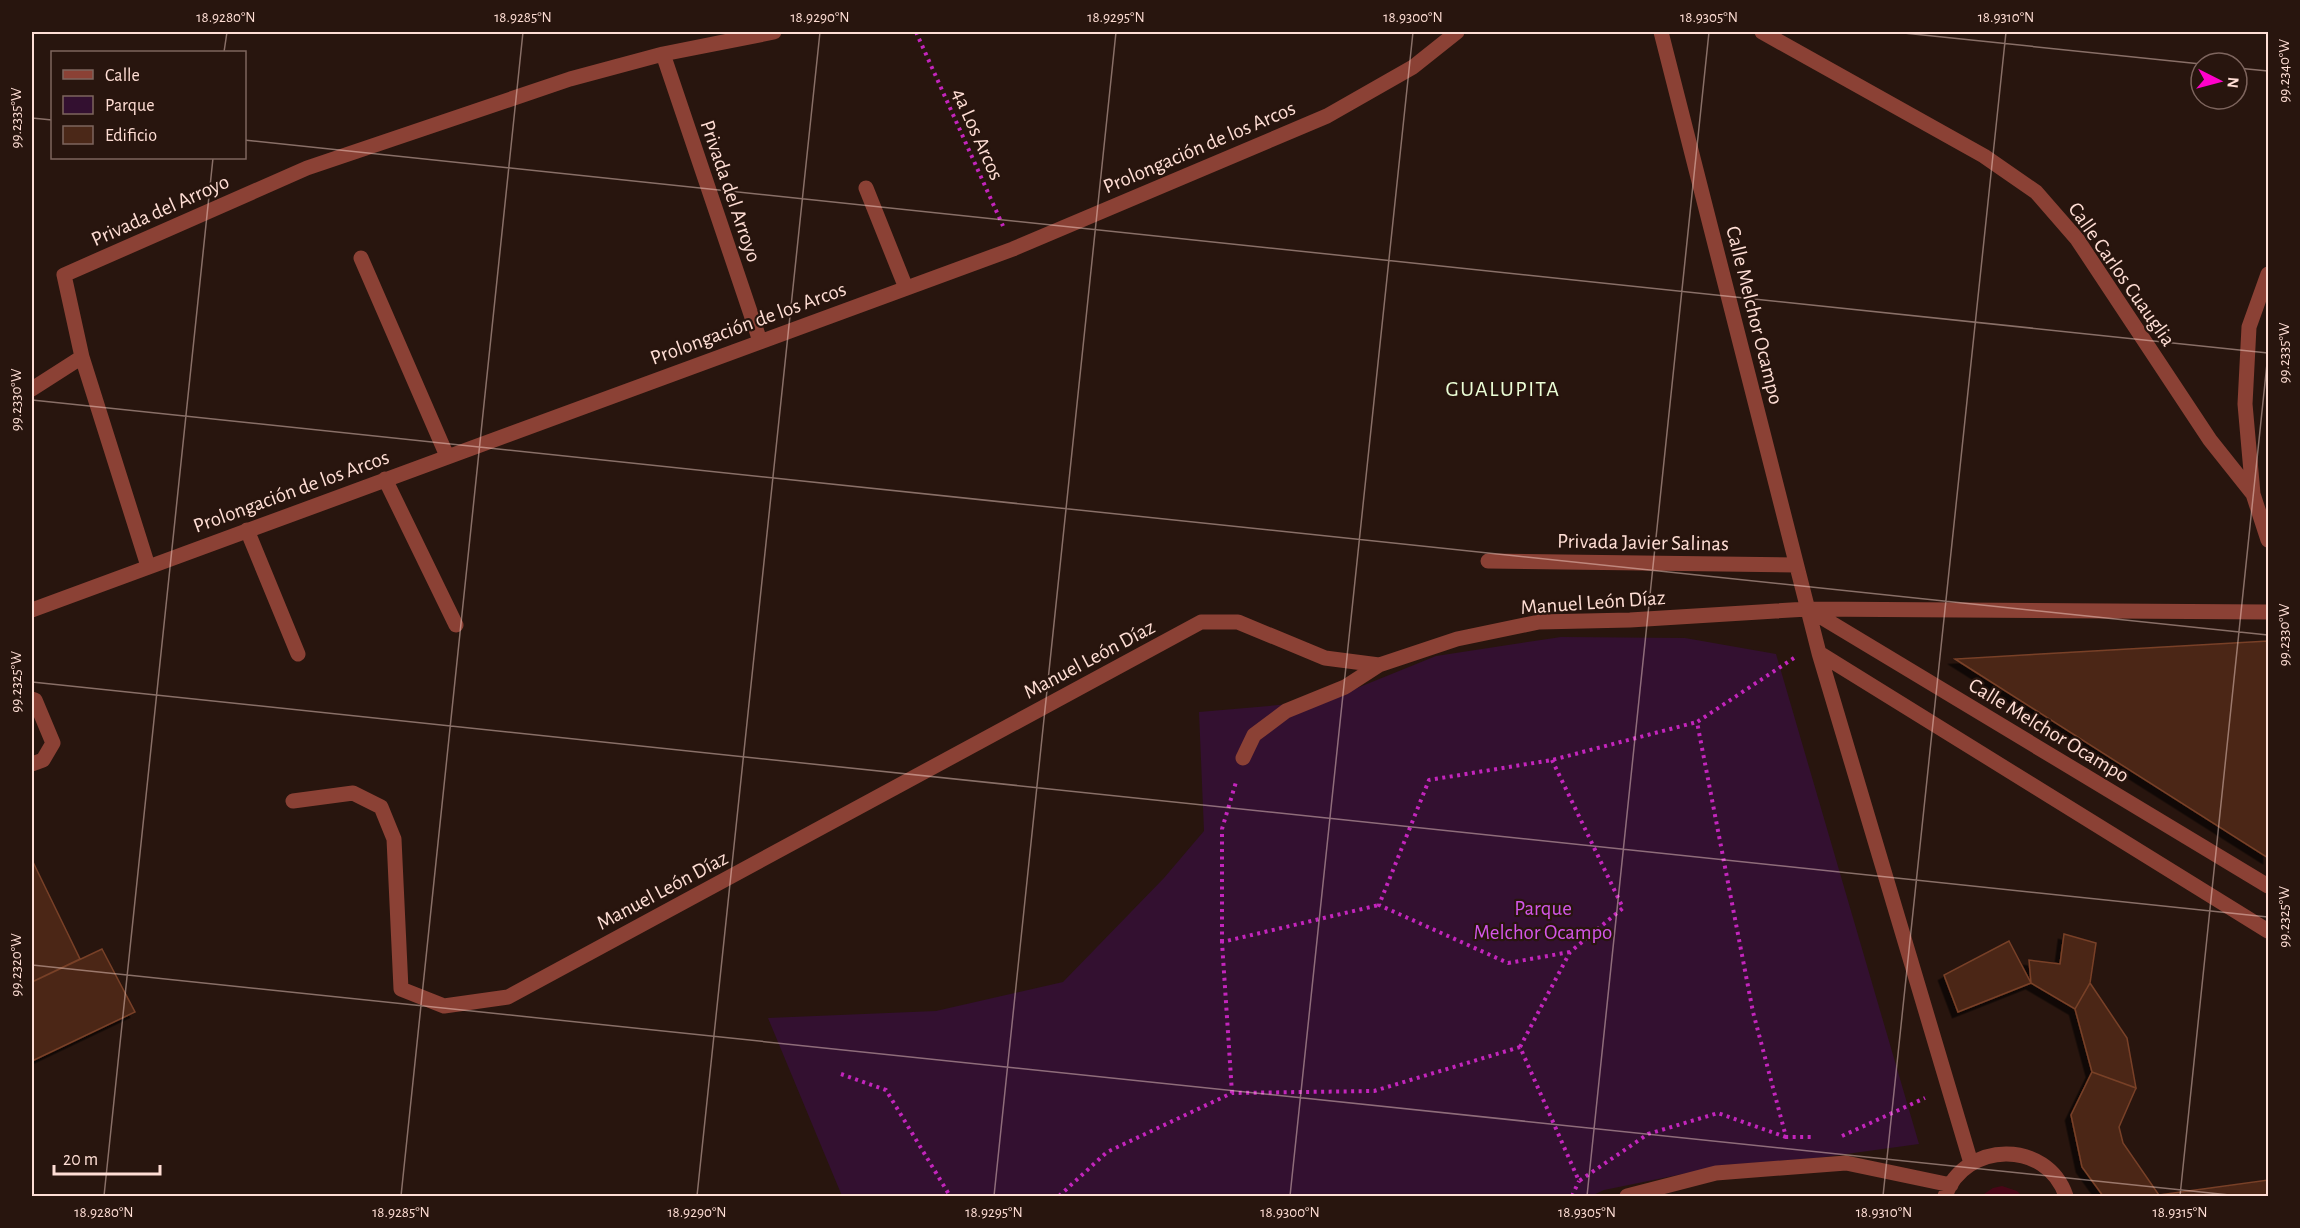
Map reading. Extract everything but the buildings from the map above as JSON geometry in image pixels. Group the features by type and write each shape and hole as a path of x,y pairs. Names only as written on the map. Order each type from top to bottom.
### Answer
{"street":[{"name":"Privada del Arroyo","path":"148,566 82,357 64,275 307,168 570,79 663,54 774,32"},
{"name":"Prolongación de los Arcos","path":"32,610 1013,249 1327,116 1413,67 1457,32"},
{"name":"Calle Melchor Ocampo","path":"1662,32 1818,648 1971,1163"},
{"name":"Calle Carlos Cuauglia","path":"1762,32 1984,156 2036,192 2077,239 2210,440 2253,494"},
{"name":"Privada del Arroyo","path":"663,54 760,341"},
{"path":"866,188 906,288"},
{"path":"361,258 447,456"},
{"path":"2268,274 2249,327 2245,404 2253,494 2268,540"},
{"path":"32,389 82,357"},
{"path":"385,479 456,625"},
{"path":"247,530 298,654"},
{"name":"Privada Javier Salinas","path":"1488,561 1796,565"},
{"name":"Calle Melchor Ocampo","path":"1808,609 2268,886"},
{"path":"1808,609 2268,612"},
{"name":"Manuel León Díaz","path":"293,801 353,793 381,807 394,839 401,989 444,1006 508,997 1201,622 1238,622 1325,658 1379,665 1457,639 1539,622 1630,620 1808,609"},
{"path":"1818,648 2268,931"},
{"path":"1243,758 1254,735 1286,711 1345,687 1379,665"},
{"path":"32,699 35,700 53,743 43,760 32,764"},
{"path":"1627,1197 1716,1173 1846,1163 1948,1191 1956,1176 1971,1163 1990,1155 2011,1153 2032,1158 2050,1170 2063,1186 2066,1197"}],"path":[{"name":"4a Los Arcos","path":"916,32 1013,249"},
{"path":"1379,905 1429,780 1552,760 1697,722 1818,648"},
{"path":"1697,722 1753,1012 1786,1137"},
{"path":"1232,1093 1222,942 1222,829 1243,758"},
{"path":"1059,1197 1107,1152 1232,1093 1374,1092 1520,1047 1570,952 1623,908 1552,760"},
{"path":"1222,942 1379,905 1508,963 1570,952"},
{"path":"1520,1047 1579,1181"},
{"path":"841,1074 886,1090 950,1197"},
{"path":"1831,1137 1842,1137 1947,1087"},
{"path":"1572,1197 1579,1181 1648,1134 1718,1113 1786,1137 1820,1137"}],"green space":[{"name":"Parque Melchor Ocampo","path":"1561,637 1685,638 1776,654 1919,1144 1817,1158 1727,1165 1604,1190 1591,1196 842,1196 768,1018 936,1011 1063,982 1164,878 1204,831 1199,712 1325,701 1436,656"}],"shaded area":[{"path":"2002,1186 2017,1191 2022,1196 1981,1196 1993,1188"}],"district":[{"name":"GUALUPITA","path":"1503,388"}]}
